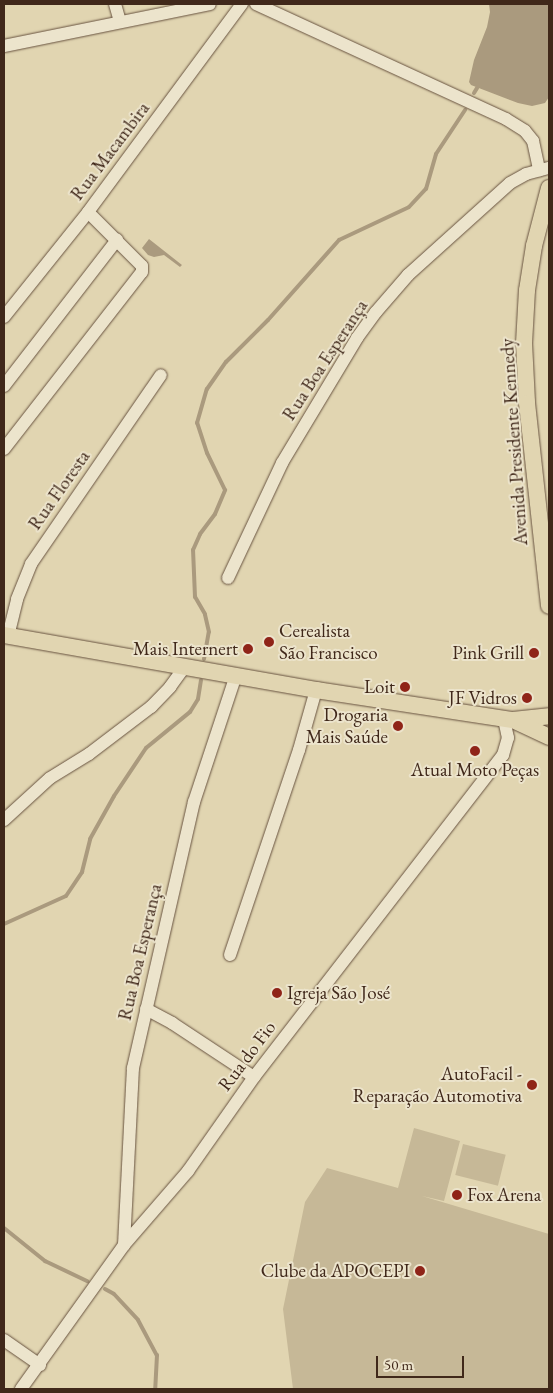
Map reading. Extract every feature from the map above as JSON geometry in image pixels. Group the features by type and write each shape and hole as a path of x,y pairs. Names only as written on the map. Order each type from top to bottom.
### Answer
{"main road":[{"name":"Avenida Presidente Kennedy","path":"549,188 534,246 527,290 524,343 528,412 549,606"},
{"path":"6,636 316,690 508,720 549,737"},
{"path":"508,720 549,716"}],"street":[{"path":"116,4 120,20"},
{"path":"4,46 120,20 210,4"},
{"name":"Rua Macambira","path":"4,317 88,212 242,4"},
{"path":"256,4 506,119 525,132 533,141 544,169"},
{"name":"Rua Boa Esperança","path":"228,578 282,463 357,338 376,312 408,275 510,183 544,169"},
{"path":"4,449 141,275 142,266 88,212"},
{"path":"4,386 116,240"},
{"name":"Rua Floresta","path":"6,636 30,564 161,375"},
{"path":"4,820 50,778 89,754 151,707 170,687 185,666"},
{"name":"Rua Boa Esperança","path":"124,1245 130,1169 132,1079 146,1009 194,802 236,675"},
{"path":"230,955 299,750 316,690"},
{"name":"Rua do Fio","path":"21,1389 124,1245 188,1171 254,1077 503,755 508,738 508,720"},
{"path":"146,1009 172,1023 254,1077"},
{"path":"4,1340 40,1364"}],"shaded area":[{"path":"489,4 549,4 549,97 545,103 532,106 518,103 471,85 469,82 474,60 487,27 490,12"},
{"path":"149,239 182,265 180,267 164,255 154,257 148,255 142,248"},
{"name":"Clube da APOCEPI","path":"414,1128 460,1141 444,1201 422,1196 549,1234 549,1389 293,1389 283,1309 305,1202 327,1168 398,1188"},
{"path":"463,1144 506,1155 498,1186 455,1175"}],"waterway":[{"path":"474,93 477,88"},
{"path":"204,659 209,632 205,614 195,597 193,550 200,534 215,514 225,490 207,453 197,423 207,389 226,362 268,320 339,240 409,207 426,189 436,154 465,110"},
{"path":"4,924 66,896 82,872 90,839 114,796 146,748 190,712 198,699 201,680"},
{"path":"4,1228 45,1261 87,1281"},
{"path":"105,1289 114,1294 138,1320 157,1355 155,1389"}],"place":[{"name":"Cerealista São Francisco","path":"269,642"},
{"name":"Mais Internert","path":"248,649"},
{"name":"Pink Grill","path":"534,653"},
{"name":"Loit","path":"405,687"},
{"name":"JF Vidros","path":"527,698"},
{"name":"Drogaria Mais Saúde","path":"398,726"},
{"name":"Atual Moto Peças","path":"475,751"},
{"name":"Igreja São José","path":"277,993"},
{"name":"AutoFacil - Reparação Automotiva","path":"532,1085"},
{"name":"Fox Arena","path":"457,1195"},
{"name":"Clube da APOCEPI","path":"420,1271"}]}
